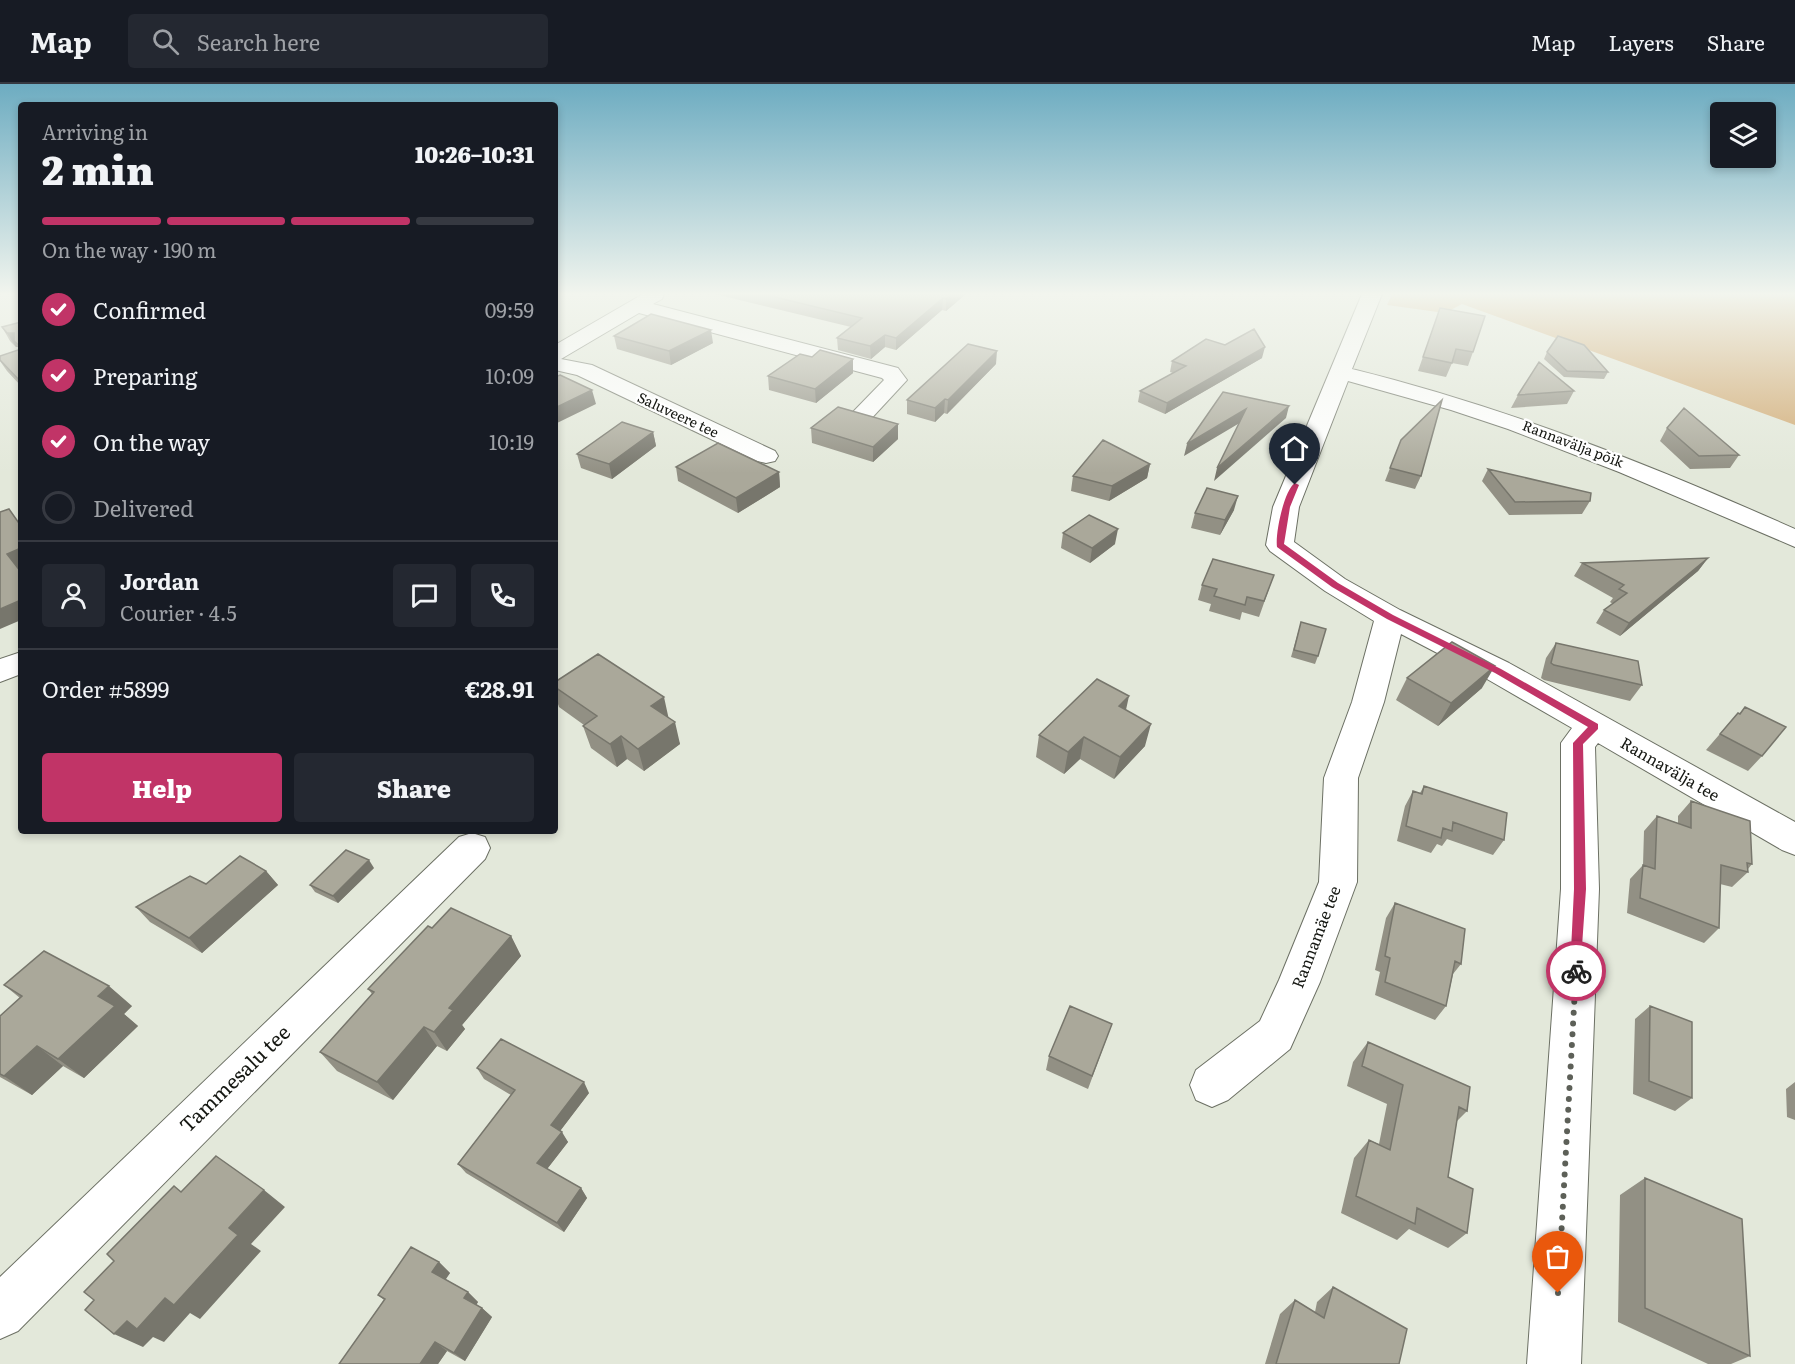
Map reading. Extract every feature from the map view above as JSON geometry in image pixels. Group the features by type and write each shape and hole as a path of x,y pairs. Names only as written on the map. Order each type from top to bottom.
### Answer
{"street":[{"name":"Saluveere tee","path":"562,354 584,370 766,456"},
{"path":"817,354 890,373 896,380 861,416"},
{"name":"Rannavälja tee","path":"1349,354 1286,507 1280,545 1335,585 1390,617 1498,671 1795,840"},
{"name":"Rannavälja põik","path":"1341,373 1379,381 1518,422 1602,454 1795,539"},
{"name":"Rannamäe tee","path":"1212,1085 1275,1035 1299,982 1338,882 1341,778 1368,702 1390,617"},
{"path":"0,670 18,663"},
{"path":"1554,1364 1580,889 1578,743 1595,726"},
{"name":"Tammesalu tee","path":"0,1313 472,848"}],"shaded area":[{"path":"1599,354 1795,354 1795,425"}],"building":[{"path":"18,354 18,379 0,360 0,356"},
{"path":"800,354 812,357 816,354 834,354 853,359 815,389 768,376"},
{"path":"957,354 994,354 948,400 945,399 935,408 907,400"},
{"path":"1183,354 1253,354 1167,403 1140,391 1186,366 1172,361"},
{"path":"1424,354 1455,354 1452,363 1423,357"},
{"path":"1549,354 1592,354 1608,372 1567,371"},
{"path":"1539,362 1574,391 1518,395"},
{"path":"560,375 592,390 558,407 558,376"},
{"path":"1223,392 1289,406 1217,468 1246,409 1187,444"},
{"path":"1442,400 1421,476 1390,468 1401,440"},
{"path":"838,407 898,424 873,447 811,428"},
{"path":"1684,408 1739,455 1699,456 1667,428"},
{"path":"622,422 653,432 609,464 577,454"},
{"path":"1103,440 1150,464 1112,486 1073,476"},
{"path":"718,443 779,472 736,498 676,467"},
{"path":"1488,469 1591,493 1590,501 1515,502"},
{"path":"1207,488 1238,496 1225,520 1195,513"},
{"path":"9,509 18,522 18,549 7,554 18,568 18,601 0,609 0,512"},
{"path":"1089,515 1118,529 1092,548 1063,533"},
{"path":"1708,558 1629,623 1604,610 1627,593 1619,589 1624,585 1582,563"},
{"path":"1213,559 1274,575 1264,601 1247,597 1245,605 1214,596 1217,589 1202,585"},
{"path":"1301,622 1326,629 1318,656 1294,650"},
{"path":"1452,642 1495,666 1451,703 1407,678"},
{"path":"1556,643 1638,661 1642,685 1554,665 1551,663"},
{"path":"598,654 664,697 651,706 675,722 638,749 621,736 610,744 583,726 597,716 558,689 558,680"},
{"path":"1097,679 1129,696 1119,706 1151,724 1120,757 1084,737 1068,752 1039,735"},
{"path":"1745,707 1786,727 1762,756 1720,734"},
{"path":"1424,786 1507,813 1504,840 1453,822 1452,831 1443,828 1441,838 1406,826 1413,791 1422,794"},
{"path":"1691,801 1750,821 1752,864 1747,863 1748,872 1721,865 1719,928 1640,898 1643,865 1655,869 1657,816 1691,828"},
{"path":"346,850 369,860 333,896 310,885"},
{"path":"240,856 266,871 189,938 136,907 190,876 206,884"},
{"path":"1395,903 1465,929 1461,964 1455,961 1446,1006 1385,982 1390,958 1385,956"},
{"path":"451,908 511,936 449,1008 453,1010 434,1032 424,1027 377,1082 320,1052 374,992 368,989 428,926 432,928"},
{"path":"44,951 109,986 98,996 115,1006 58,1059 37,1046 4,1076 0,1074 0,1016 22,996 4,985"},
{"path":"1070,1006 1112,1024 1092,1076 1049,1056"},
{"path":"1650,1006 1692,1022 1692,1098 1649,1081"},
{"path":"501,1039 584,1082 551,1125 562,1132 537,1163 581,1188 557,1223 458,1164 515,1090 477,1068"},
{"path":"1368,1042 1470,1087 1467,1111 1459,1107 1448,1177 1473,1189 1467,1233 1417,1208 1415,1224 1356,1196 1369,1140 1390,1150 1403,1085 1362,1066"},
{"path":"216,1156 264,1190 229,1228 238,1235 174,1305 165,1298 137,1329 127,1321 114,1334 85,1310 94,1300 84,1292 114,1261 107,1254 174,1186 181,1192"},
{"path":"1645,1178 1742,1219 1750,1356 1645,1308"},
{"path":"411,1247 439,1262 432,1272 468,1292 464,1298 482,1308 454,1353 435,1342 420,1364 339,1364 385,1299 378,1295"},
{"path":"1333,1287 1407,1329 1399,1364 1276,1364 1295,1300 1324,1318"}],"way so far":[{"path":"1558,1293 1576,971"}],"route":[{"path":"1295,485 1286,507 1280,545 1335,585 1390,617 1498,671 1595,726 1578,743 1580,889 1576,971"}]}
